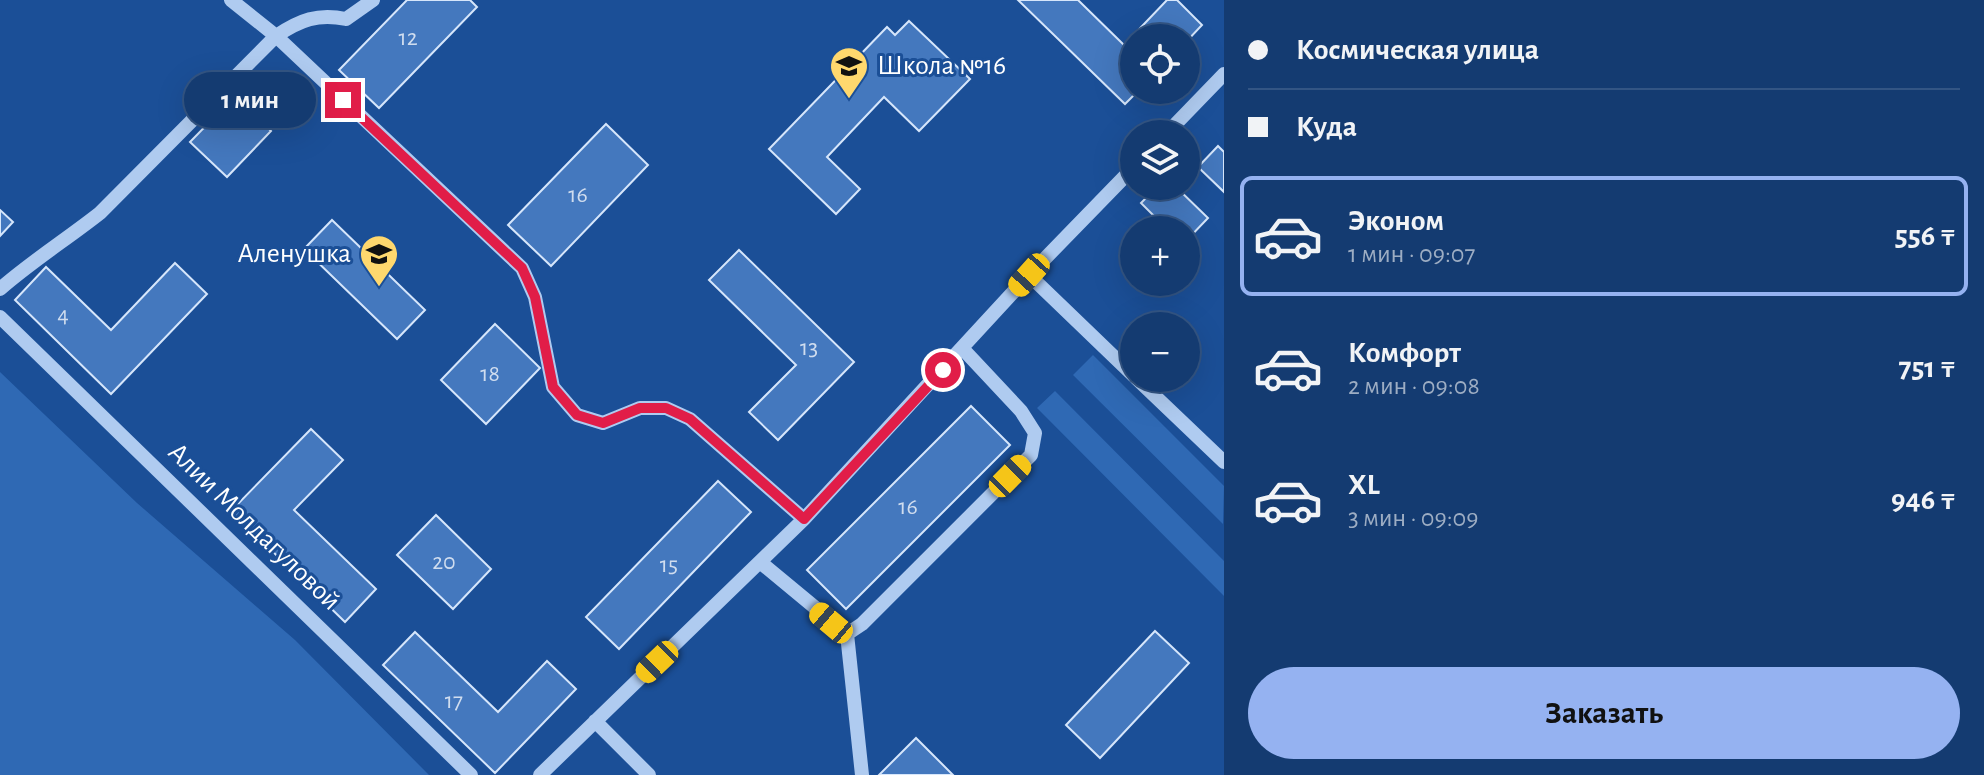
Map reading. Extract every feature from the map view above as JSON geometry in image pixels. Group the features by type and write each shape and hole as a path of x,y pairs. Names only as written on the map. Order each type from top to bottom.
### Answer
{"street":[{"path":"231,0 276,36 522,268 535,297 553,387 577,415 603,423 640,408 666,408 690,419 804,519"},
{"path":"0,289 31,262 100,213 276,36 302,19 330,15 346,19 373,0"},
{"path":"1180,120 1224,74"},
{"path":"540,775 804,519 1029,275 1120,181"},
{"path":"1029,275 1120,363"},
{"name":"Алии Молдагуловой","path":"0,317 471,775"},
{"path":"847,634 862,624 1031,455 1035,433 1021,411 962,348"},
{"path":"1151,392 1224,462"},
{"path":"760,562 847,634 862,775"},
{"path":"595,721 649,775"}],"shaded area":[{"path":"1093,355 1120,382 1120,392 1130,392 1224,486 1223,524 1073,375"},
{"path":"0,372 137,503 295,640 429,775 0,775"},
{"path":"1055,391 1224,561 1224,596 1037,408"}],"building":[{"path":"407,0 470,0 477,7 379,108 339,70"},
{"path":"1018,0 1078,0 1120,41 1120,99"},
{"path":"1167,0 1177,0 1202,25 1144,24"},
{"path":"909,21 970,79 919,131 884,97 827,157 860,189 836,214 769,149 887,27 895,35"},
{"path":"235,96 271,131 227,177 190,142"},
{"path":"606,124 648,165 551,266 508,225"},
{"path":"1218,146 1224,152 1224,192 1200,169 1200,165"},
{"path":"1144,200 1189,200 1208,218 1200,226 1200,216 1154,216 1141,203"},
{"path":"0,210 13,222 0,236"},
{"path":"332,220 425,310 397,339 304,249"},
{"path":"739,250 854,362 778,440 749,412 796,365 709,280"},
{"path":"175,263 207,294 111,394 15,300 46,267 111,330"},
{"path":"495,324 540,368 486,424 441,380"},
{"path":"971,406 1010,445 846,609 807,570"},
{"path":"311,429 343,460 294,510 376,589 345,622 231,511"},
{"path":"718,481 751,512 619,649 586,617"},
{"path":"436,515 491,569 453,609 397,555"},
{"path":"1155,631 1189,663 1100,758 1066,725"},
{"path":"415,632 498,712 547,661 576,689 495,773 383,665"},
{"path":"916,738 953,775 879,775"}],"place":[{"name":"Школа №16","path":"849,100"},
{"name":"Аленушка","path":"379,288"}],"route":[{"path":"343,100 522,268 535,297 553,387 577,415 603,423 640,408 666,408 690,419 804,519 943,370"}]}
